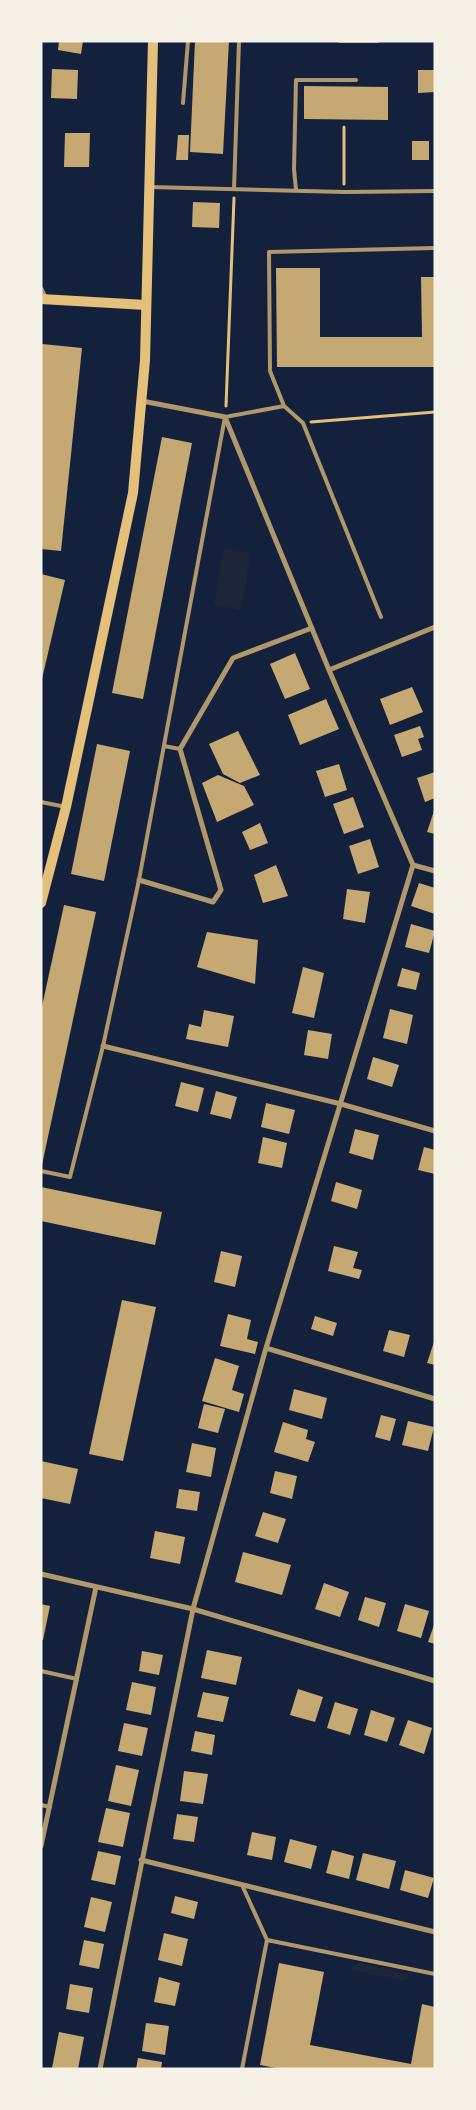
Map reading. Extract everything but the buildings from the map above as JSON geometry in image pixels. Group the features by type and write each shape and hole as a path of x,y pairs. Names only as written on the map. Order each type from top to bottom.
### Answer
{"main road":[{"path":"41,903 66,807 133,493 142,402 153,41"},
{"path":"44,300 146,304"}],"street":[{"path":"41,289 44,300"},
{"path":"100,2069 193,1609 266,1348 413,865 329,670 225,417 142,402"},
{"path":"139,880 213,902 221,890 180,749 233,658 312,628"},
{"path":"329,670 435,628"},
{"path":"413,865 435,871"},
{"path":"104,1046 169,1060 341,1104 435,1131"},
{"path":"266,1348 435,1399"},
{"path":"41,1574 193,1609 435,1681"},
{"path":"41,1846 96,1586"},
{"path":"141,1860 435,1932"}],"lane":[{"path":"183,103 188,41"},
{"path":"234,190 239,41"},
{"path":"340,41 378,41"},
{"path":"296,190 294,169 296,80 356,80"},
{"path":"150,187 345,192 435,191"},
{"path":"381,617 303,423 284,406 270,371 269,252 435,248"},
{"path":"41,1171 70,1177 104,1046 139,880 225,417 284,406"},
{"path":"164,746 180,749"},
{"path":"41,802 66,807"},
{"path":"41,1670 77,1679"},
{"path":"41,1805 50,1807"},
{"path":"242,1885 267,1940 242,2069"},
{"path":"267,1940 435,1974"}],"path":[{"path":"344,127 345,192"},
{"path":"225,417 234,190"},
{"path":"303,423 435,412"}],"shaded area":[{"path":"224,548 251,553 241,610 214,605"},
{"path":"359,1963 407,1974 409,1978 403,1981 352,1970 351,1967"}]}
